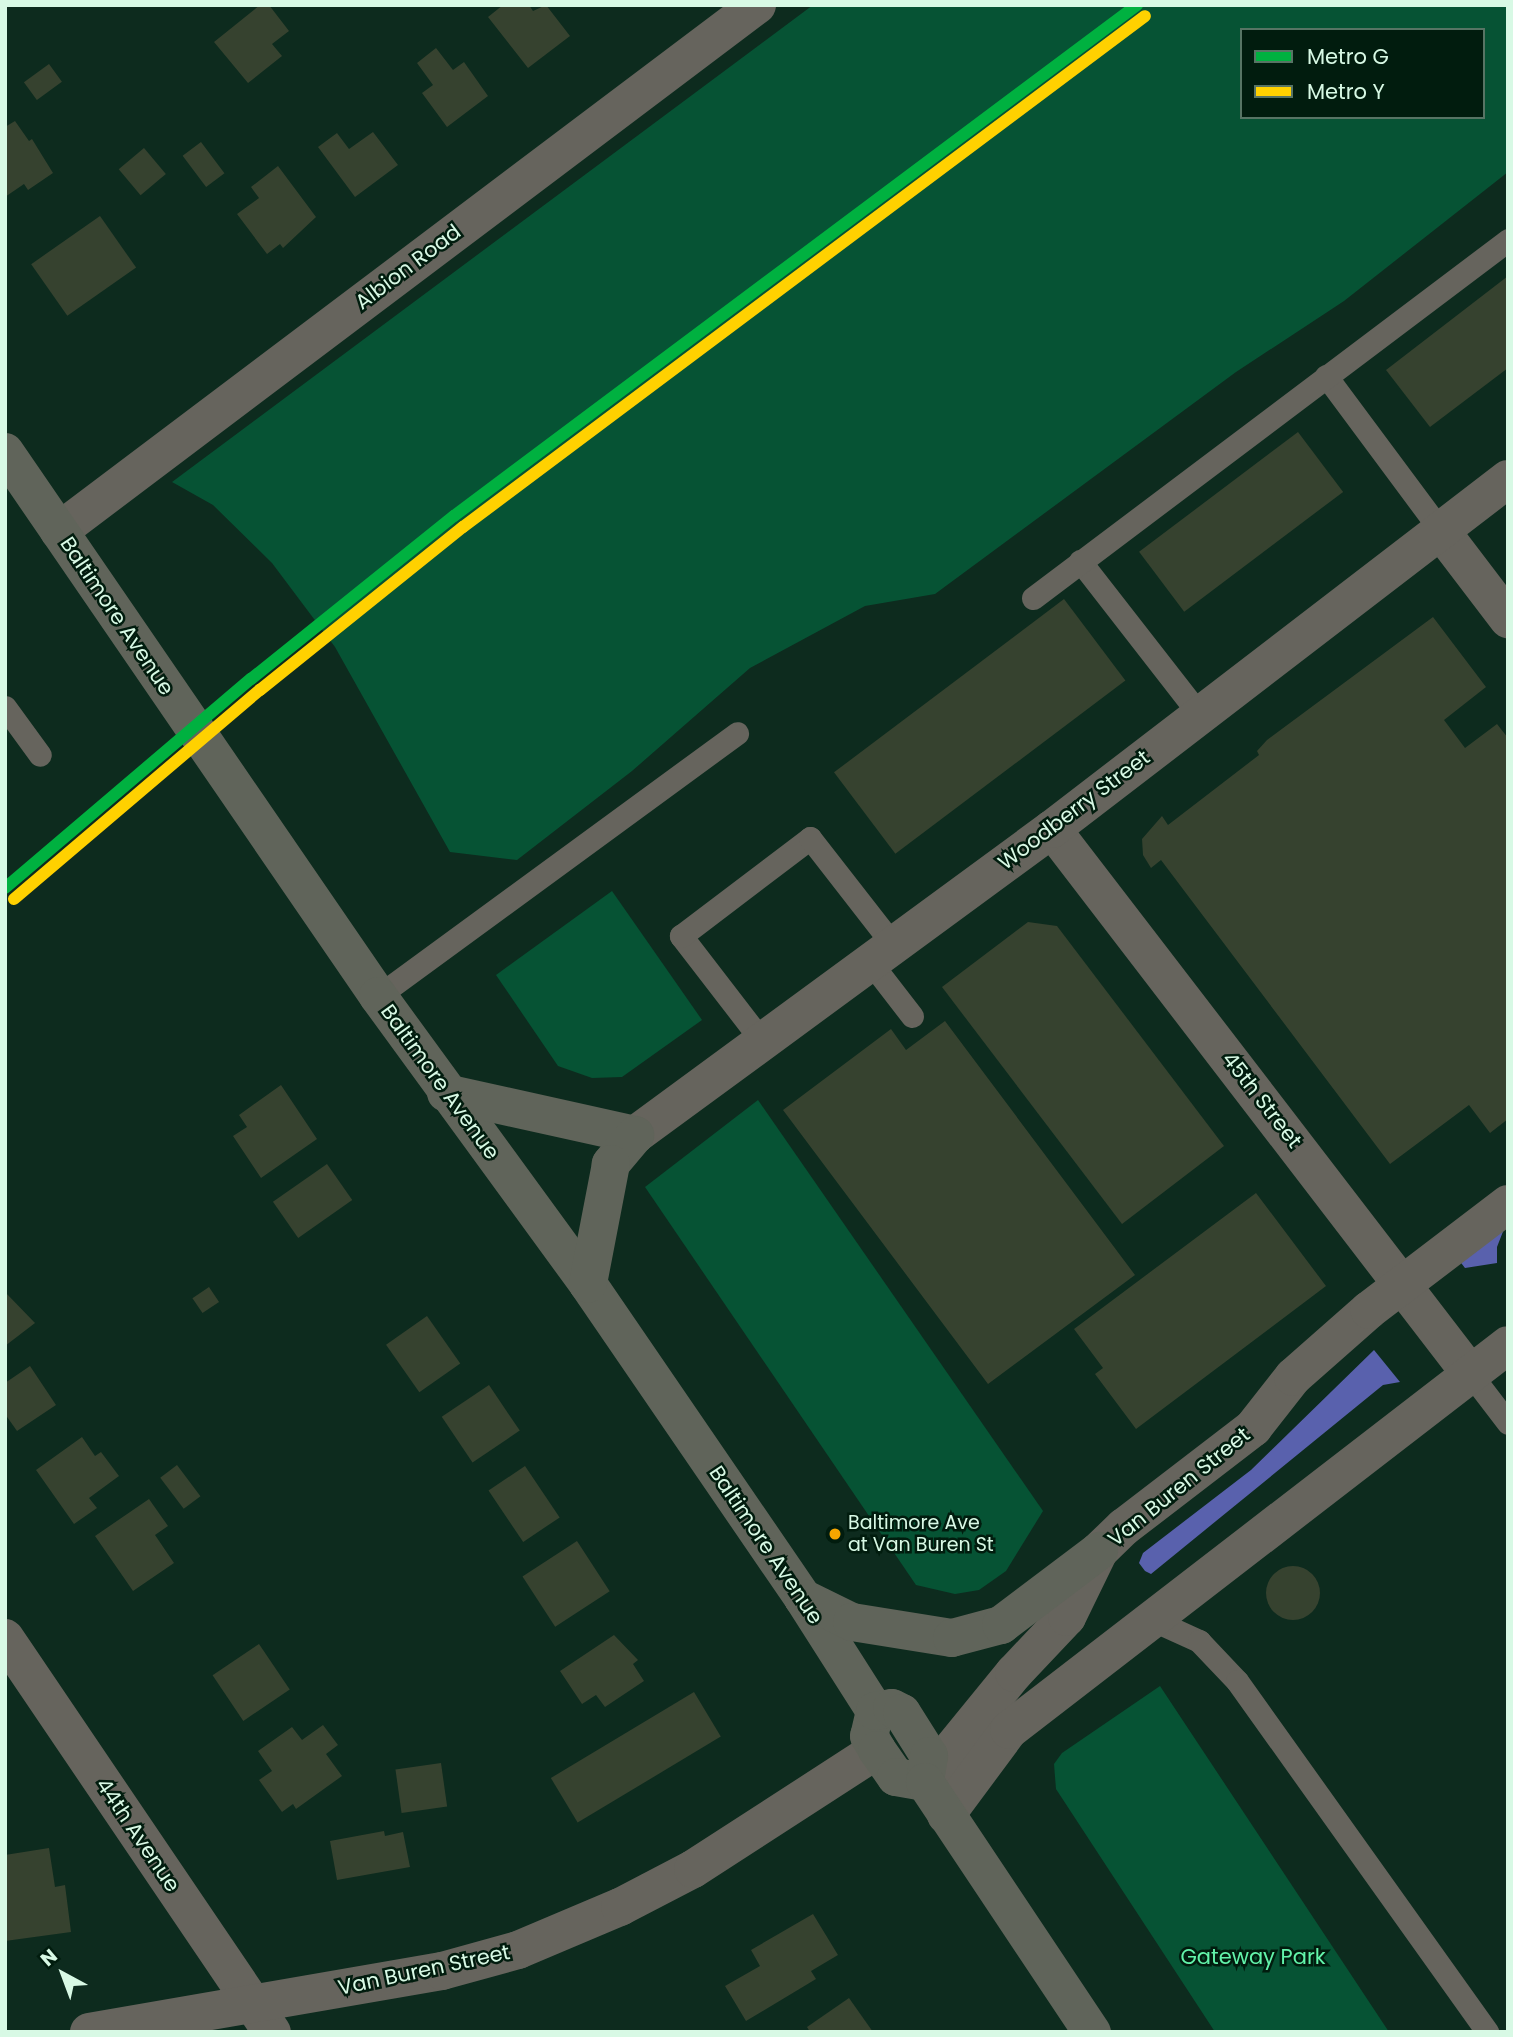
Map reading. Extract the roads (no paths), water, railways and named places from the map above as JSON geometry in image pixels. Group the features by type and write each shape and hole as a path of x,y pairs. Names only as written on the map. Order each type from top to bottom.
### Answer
{"main road":[{"name":"Baltimore Avenue","path":"11,472 60,531 446,1093 588,1284 803,1598 875,1711"},
{"path":"446,1093 635,1135 611,1164 588,1284"},
{"path":"803,1598 852,1622 952,1637 1001,1625 1099,1551"},
{"path":"925,1782 896,1777 869,1736 875,1711 892,1708 902,1713 929,1756 925,1782 1092,2032"}],"street":[{"name":"Albion Road","path":"60,531 757,5"},
{"name":"Woodberry Street","path":"635,1135 1052,829 1508,479"},
{"path":"1441,531 1508,620"},
{"name":"45th Street","path":"1052,829 1469,1372"},
{"name":"Van Buren Street","path":"925,1782 1014,1673 1068,1617 1099,1551 1124,1527 1253,1428 1293,1377 1403,1283 1508,1204"},
{"path":"947,1815 1009,1730 1469,1372 1508,1345"},
{"name":"44th Avenue","path":"5,1638 263,2019"},
{"name":"Van Buren Street","path":"89,2032 263,2019 442,1971 560,1935 693,1869 877,1750"}],"lane":[{"path":"1033,598 1508,240"},
{"path":"1326,376 1441,531"},
{"path":"1080,561 1199,714"},
{"path":"5,707 40,755"},
{"path":"378,996 737,733"},
{"path":"762,1041 681,936 810,838 883,955 912,1016"},
{"path":"1469,1372 1508,1423"},
{"path":"1153,1620 1199,1641 1237,1681 1487,2032"}],"water":[{"path":"1504,1229 1497,1247 1497,1263 1465,1268 1455,1255"},
{"path":"1374,1350 1400,1382 1383,1385 1151,1574 1145,1571 1139,1563 1143,1553 1251,1470"}],"metro line":[{"name":"G","path":"5,888 251,679 454,516 1137,5"},
{"name":"Y","path":"14,899 260,690 463,527 1145,16"}],"place":[{"name":"Baltimore Ave at Van Buren St","path":"835,1534"}],"park label":[{"name":"Gateway Park","path":"1253,1957"}]}
